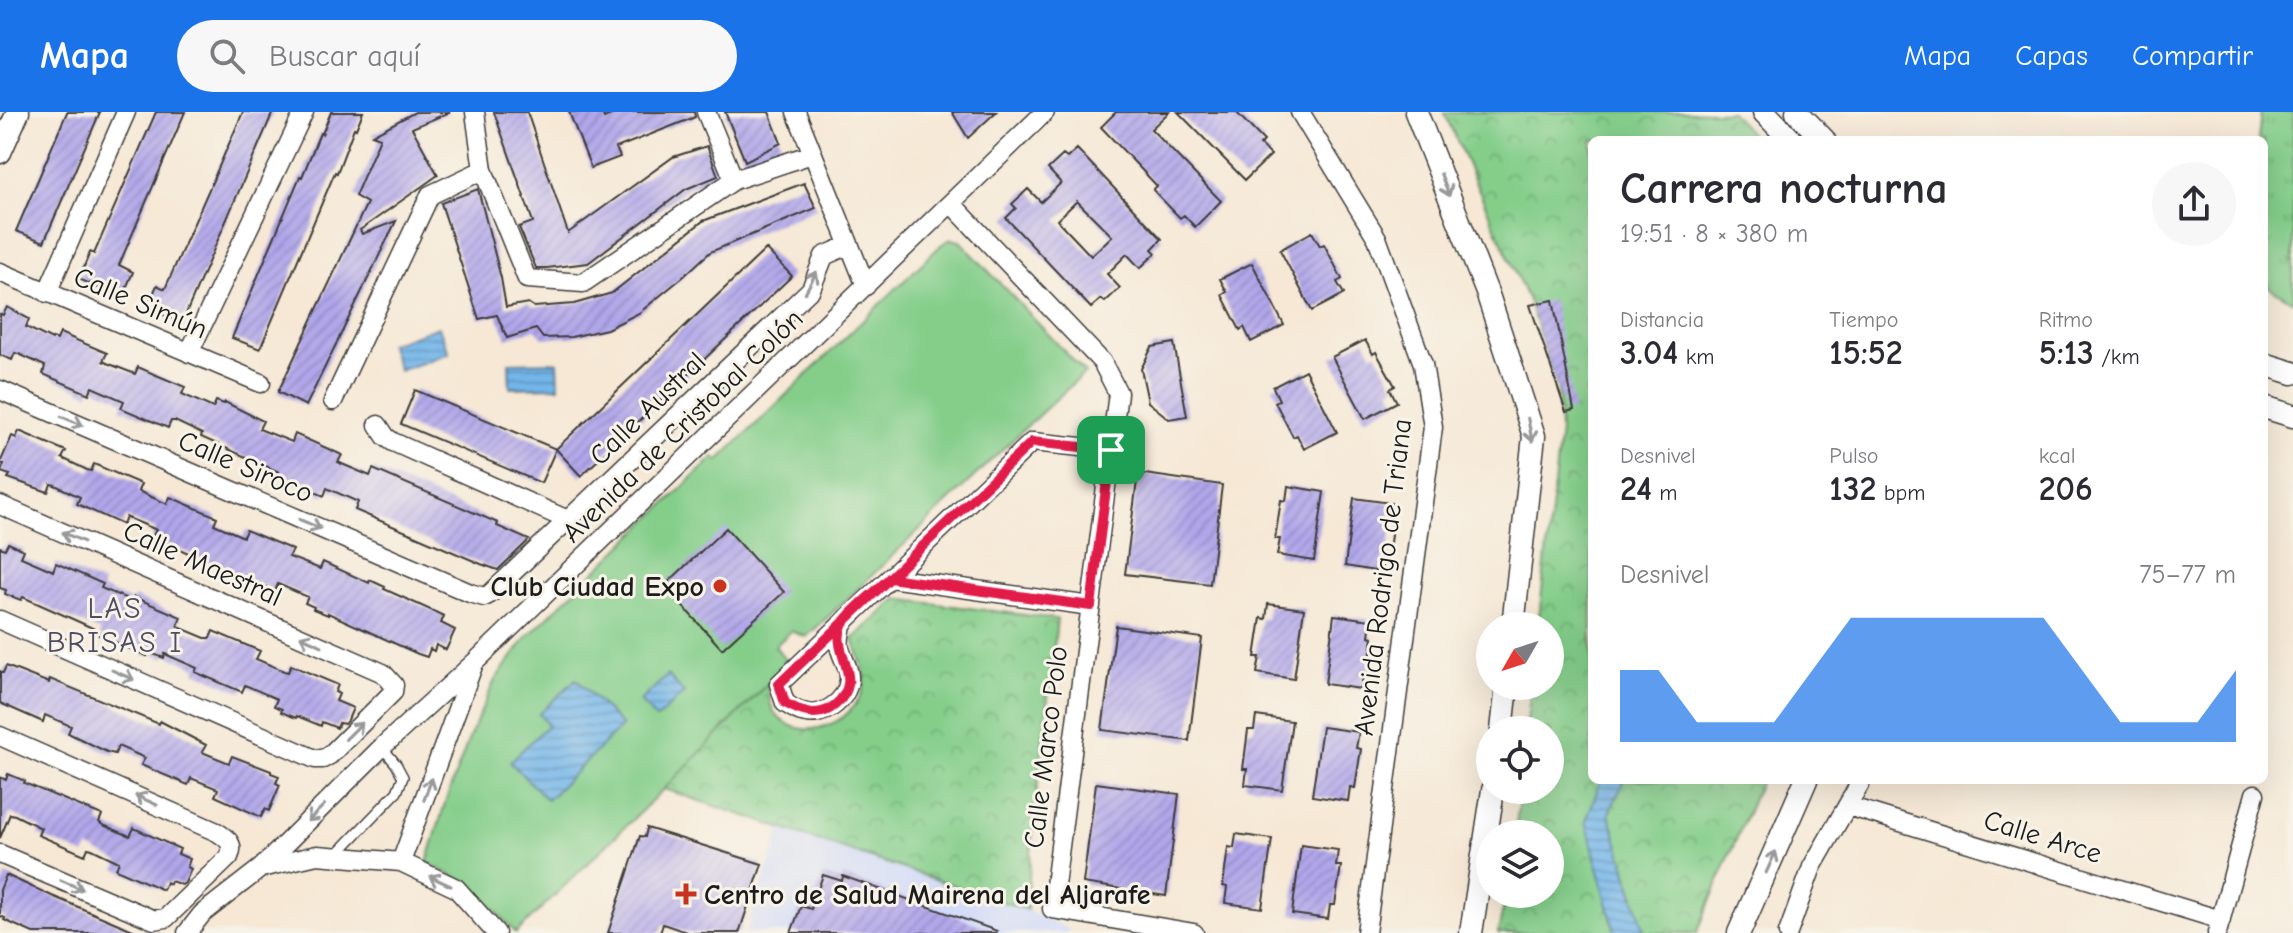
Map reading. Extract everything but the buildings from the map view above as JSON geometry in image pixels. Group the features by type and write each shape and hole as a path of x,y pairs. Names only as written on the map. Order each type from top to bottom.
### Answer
{"street":[{"path":"0,152 18,112"},
{"path":"47,293 126,112"},
{"path":"189,353 304,112"},
{"path":"475,112 483,170 527,279 583,283 734,180 812,154"},
{"path":"706,112 734,180"},
{"path":"796,112 866,286"},
{"name":"Avenida de Cristobal Colón","path":"401,862 474,663 1045,112"},
{"name":"Avenida Rodrigo de Triana","path":"1300,112 1377,238 1423,364 1433,427 1366,933"},
{"path":"1416,112 1488,295 1534,436 1515,612"},
{"path":"1764,112 1787,136"},
{"path":"1797,112 1820,136"},
{"path":"333,401 430,195 483,170"},
{"name":"Calle Marco Polo","path":"951,203 1102,362 1118,393 1052,909 1194,933"},
{"name":"Calle Austral","path":"470,593 484,597 490,594 570,521 811,289 824,256 849,245"},
{"name":"Calle Simún","path":"0,272 261,383"},
{"path":"2268,365 2293,373"},
{"name":"Calle Siroco","path":"0,390 470,593"},
{"path":"2268,408 2293,416"},
{"path":"378,425 393,442 570,521"},
{"path":"842,624 839,647 850,677 847,689 836,704 823,712 804,714 785,703 779,684 1032,442 1111,450"},
{"name":"Calle Maestral","path":"0,505 383,673 394,685 393,692 330,755 315,759 0,620"},
{"path":"890,578 1091,606"},
{"path":"187,933 202,914 261,868 382,747 474,663"},
{"path":"422,711 442,712 448,720 448,735"},
{"path":"0,736 217,832 231,844 232,850 229,857 161,921 0,854"},
{"path":"1744,932 1804,784"},
{"path":"1788,933 1812,867 1860,784"},
{"path":"2219,927 2255,794"},
{"path":"1471,933 1491,804"},
{"name":"Calle Arce","path":"1848,806 2219,927"},
{"path":"261,868 317,855 401,862 456,888 496,933"}],"lane":[{"path":"334,856 397,792 403,777 382,747"}],"shaded area":[{"path":"781,828 1027,910 1069,929 1067,933 746,933"}],"green space":[{"path":"1444,112 1731,112 1752,136 1588,136 1588,784 1759,784 1697,933 1498,933 1503,908 1564,908 1564,820 1517,820 1518,804 1564,804 1564,716 1528,716 1529,700 1564,700 1564,612 1540,612 1560,431 1558,389 1530,305"},
{"path":"2261,112 2293,112 2293,302 2268,286 2268,136 2258,136"},
{"name":"Club Ciudad Expo","path":"951,239 960,241 1085,373 806,637 791,631 775,646 788,663 516,933 472,885 427,863 446,800 495,680 527,637 714,457 718,461 942,244"},
{"path":"897,599 1057,619 1027,910 664,789 768,683 773,710 791,726 818,728 844,717 861,695 865,681 853,639"}],"water":[{"path":"439,327 449,353 399,371 389,344"},
{"path":"558,362 559,387 510,388 509,363"},
{"path":"668,675 684,693 656,719 640,701"},
{"path":"576,679 622,726 547,800 510,762 548,725 539,714"},
{"path":"1600,784 1623,784 1609,813 1644,929 1615,933 1586,821"}],"place":[{"name":"Club Ciudad Expo","path":"720,586"},
{"name":"Centro de Salud Mairena del Aljarafe","path":"686,894"}],"district":[{"name":"LAS BRISAS I","path":"115,625"}],"route":[{"path":"1111,450 1032,442 890,578 842,624 839,647 850,677 847,689 836,704 823,712 804,714 785,703 779,684 890,578 1091,606 1111,450"}]}
